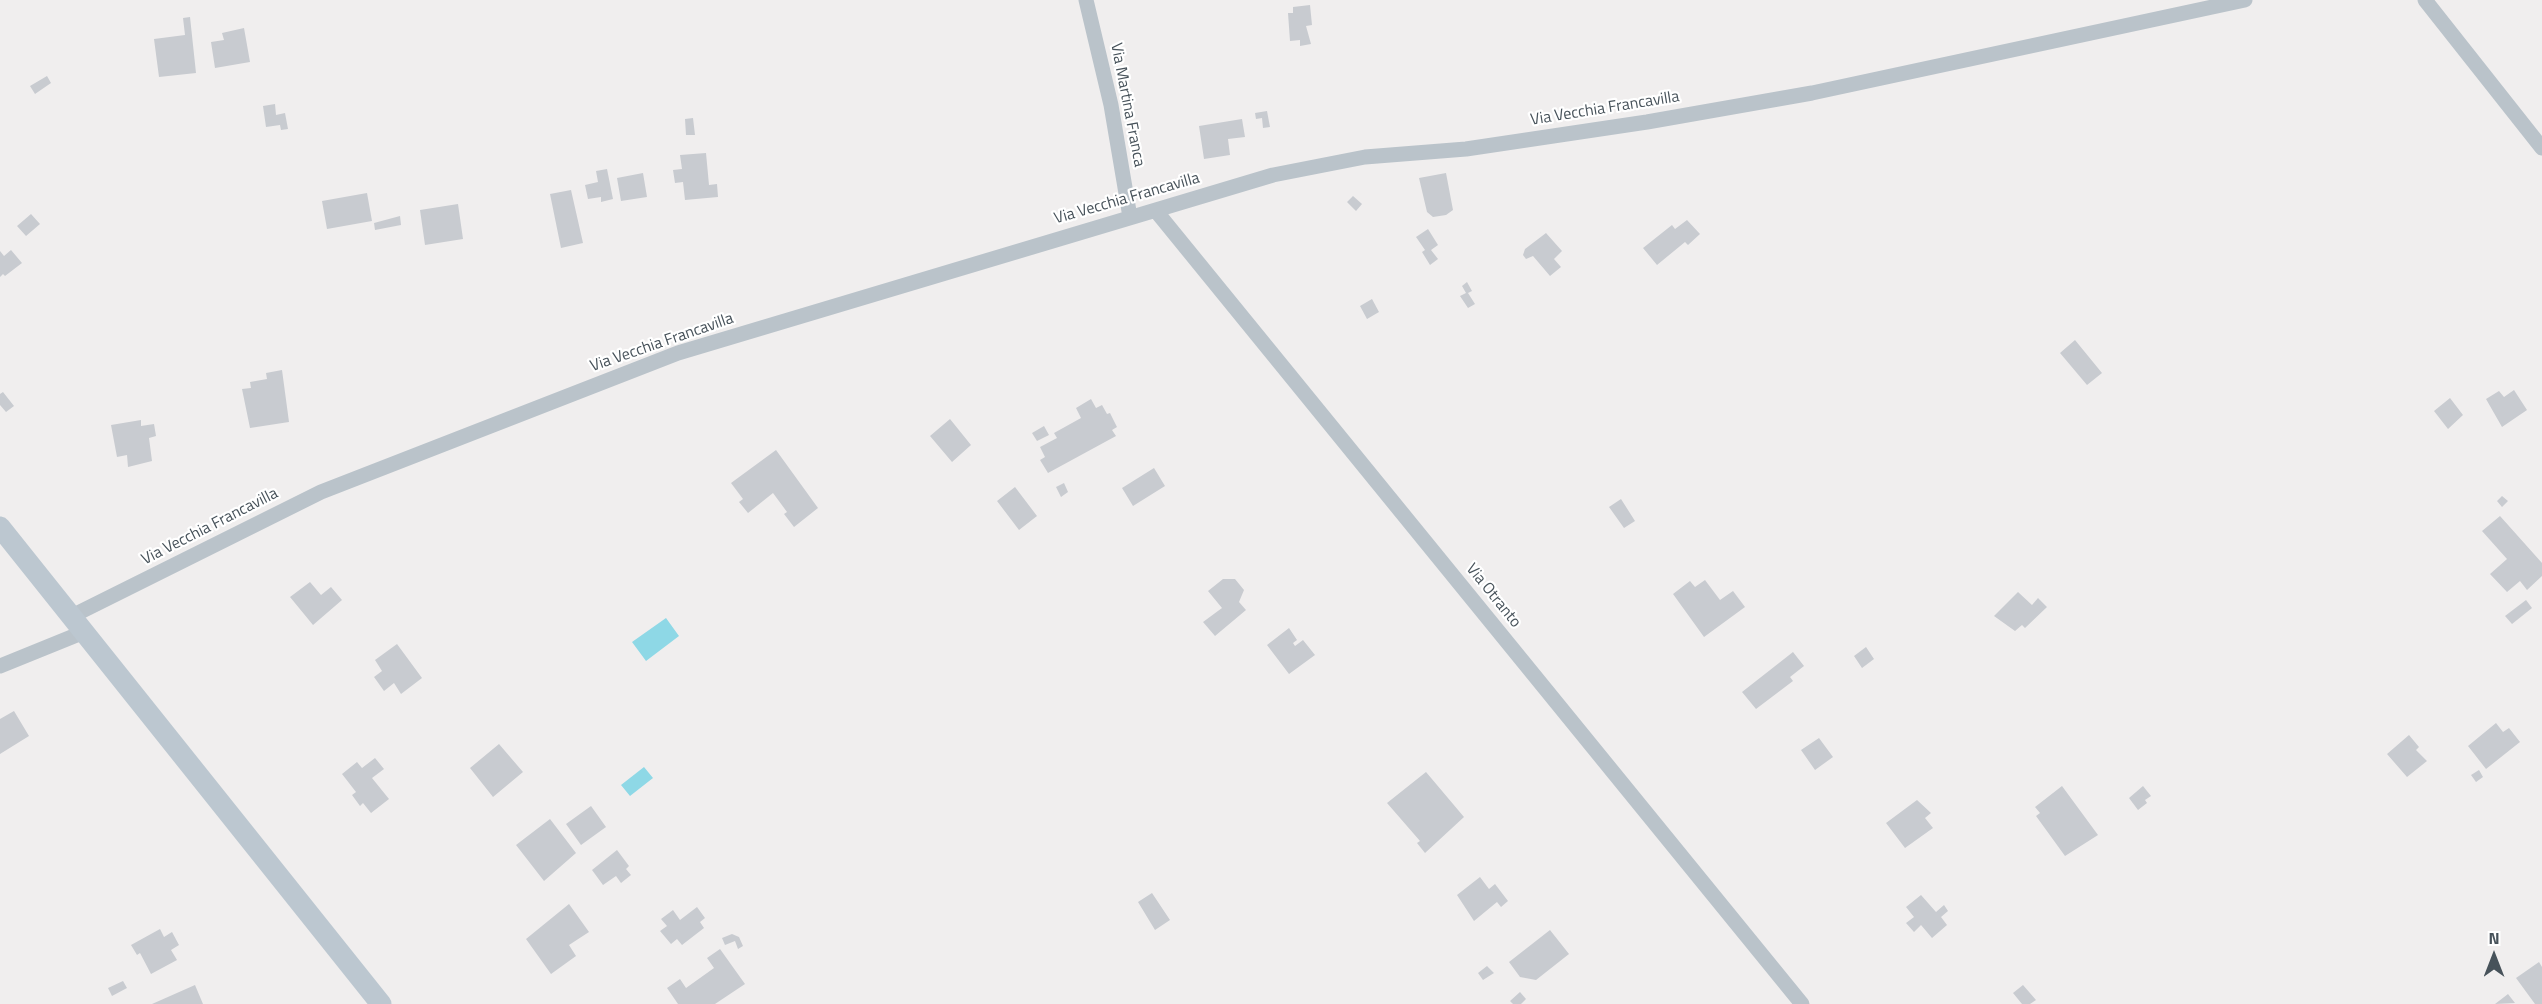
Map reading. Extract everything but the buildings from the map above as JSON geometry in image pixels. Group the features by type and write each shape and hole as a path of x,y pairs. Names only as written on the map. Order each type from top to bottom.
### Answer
{"main road":[{"path":"0,527 381,1004"}],"street":[{"name":"Via Martina Franca","path":"1086,0 1112,105 1130,217"},
{"name":"Via Vecchia Francavilla","path":"0,666 321,492 678,353 1130,217 1273,175 1365,157 1466,149 1706,112 1823,90 2245,0"},
{"path":"2425,0 2542,148"},
{"name":"Via Otranto","path":"1156,211 1802,1004"}],"water":[{"path":"666,618 679,636 646,661 632,642"},
{"path":"644,767 653,778 630,796 621,785"}]}
